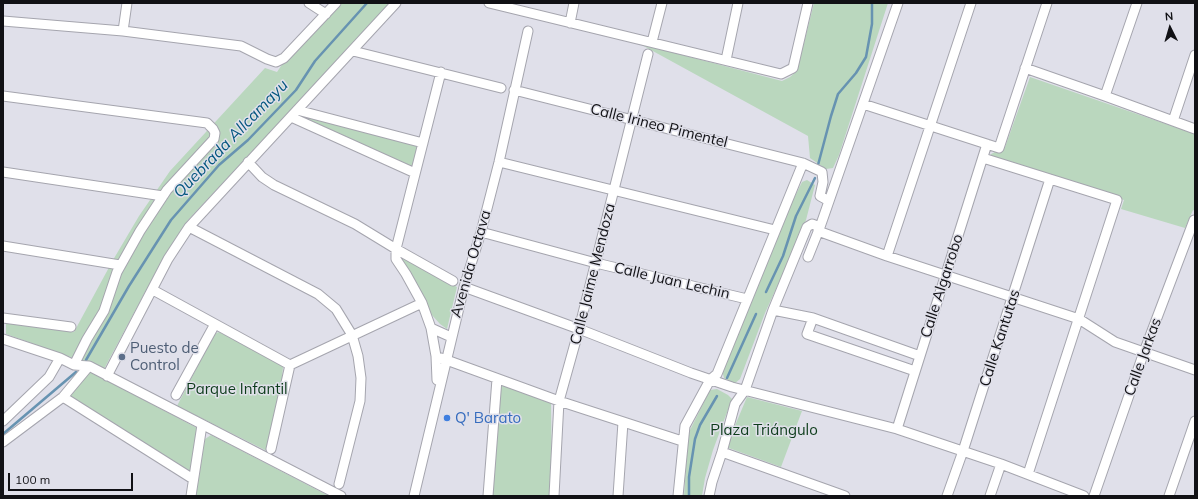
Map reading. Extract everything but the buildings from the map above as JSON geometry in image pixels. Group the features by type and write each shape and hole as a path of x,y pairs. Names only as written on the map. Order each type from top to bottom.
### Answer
{"street":[{"path":"123,31 127,3"},
{"path":"309,3 326,14"},
{"path":"3,21 123,31 241,46 266,59 276,62 284,58 336,3"},
{"path":"107,376 168,259 189,227 396,3"},
{"path":"570,23 574,3"},
{"path":"652,42 662,3"},
{"path":"726,60 738,3"},
{"path":"493,4 781,74 793,68 808,3"},
{"path":"808,257 898,3"},
{"path":"887,256 971,3"},
{"path":"863,104 999,148 1047,3"},
{"path":"1105,96 1137,3"},
{"name":"Avenida Octava","path":"414,496 445,359 464,287 481,232 528,31"},
{"path":"353,51 501,88"},
{"name":"Calle Jaime Mendoza","path":"554,496 559,401 596,263 648,54"},
{"path":"1173,121 1195,55"},
{"path":"1025,68 1195,129"},
{"path":"437,396 436,356 431,328 422,303 396,259 396,249 441,72"},
{"name":"Calle Irineo Pimentel","path":"514,90 803,163 822,172 823,182 820,196 829,201"},
{"path":"3,96 207,123 215,133 214,139 167,190 140,231 116,272 104,311 74,364"},
{"path":"297,110 423,143"},
{"path":"291,117 415,173"},
{"name":"Calle Algarrobo","path":"897,429 987,144"},
{"path":"983,158 1117,200 1028,474"},
{"path":"248,162 262,177 274,185 355,224 453,281"},
{"path":"498,162 775,230"},
{"path":"678,496 682,441 685,426 710,380 717,374 803,163"},
{"path":"3,172 163,196"},
{"name":"Calle Kantutas","path":"947,496 963,451 1050,179"},
{"name":"Calle Jarkas","path":"1094,496 1144,352 1194,220"},
{"path":"709,496 735,404 744,390 773,310 807,226 812,224 819,229 887,256 1079,319 1115,342 1195,370"},
{"path":"189,227 318,294 336,309 352,335 358,356 361,378 360,401 339,484"},
{"name":"Calle Juan Lechin","path":"481,232 596,263 747,299"},
{"path":"3,246 120,265"},
{"path":"464,287 579,329 710,380 897,429 1001,464 1084,496"},
{"path":"153,290 290,365"},
{"path":"290,365 422,303"},
{"path":"773,310 813,318 920,356"},
{"path":"3,318 71,327"},
{"path":"813,318 807,334 915,371"},
{"path":"176,395 215,324"},
{"path":"431,328 451,337"},
{"path":"3,339 74,364 89,366 341,496"},
{"path":"436,356 559,401 682,441"},
{"path":"3,420 49,377 60,358"},
{"path":"271,449 290,365"},
{"path":"3,442 63,397 89,366"},
{"path":"488,496 497,379"},
{"path":"63,397 193,479"},
{"path":"1169,496 1195,421"},
{"path":"618,496 623,422"},
{"path":"191,496 202,425"},
{"path":"722,452 825,493 845,496"},
{"path":"990,496 1001,464"}],"green space":[{"path":"340,3 392,3 188,220 166,253 104,369 6,334 6,323 74,332 139,216 170,171 265,68 277,72 285,60"},
{"path":"814,3 888,3 839,155 833,168 826,169 810,158 808,136 640,44 782,81 797,71"},
{"path":"1030,77 1195,134 1195,211 1193,210 1185,228 1121,209 1124,200 990,158 991,154 1005,147"},
{"path":"299,115 419,145 412,171"},
{"path":"807,180 815,185 806,220 765,313 740,379 734,384 724,378 722,370 789,208 802,182"},
{"path":"399,255 457,287 447,329 431,314 425,299 402,263"},
{"name":"Parque Infantil","path":"219,332 279,363 283,367 267,451 177,406 214,334"},
{"path":"89,371 197,428 190,472 70,397"},
{"path":"501,384 551,403 552,477 550,496 492,496"},
{"path":"717,389 732,399 713,450 705,478 702,496 684,496 688,434 710,390"},
{"name":"Plaza Triángulo","path":"747,397 802,411 781,467 726,447"},
{"path":"211,435 329,496 196,496 205,439"}],"waterway":[{"name":"Quebrada Allcamayu","path":"86,360 129,286 171,220 219,165 248,140 296,90 315,61 367,3"},
{"path":"818,165 838,94 856,73 866,57 872,24 872,3"},
{"path":"766,292 783,256 796,216 815,178"},
{"path":"727,378 756,314"},
{"name":"Quebrada Allcamayu","path":"3,434 76,372"},
{"path":"689,496 689,477 695,439 700,425 717,396"}],"place":[{"name":"Puesto de Control","path":"122,357"},
{"name":"Q' Barato","path":"447,418"}]}
